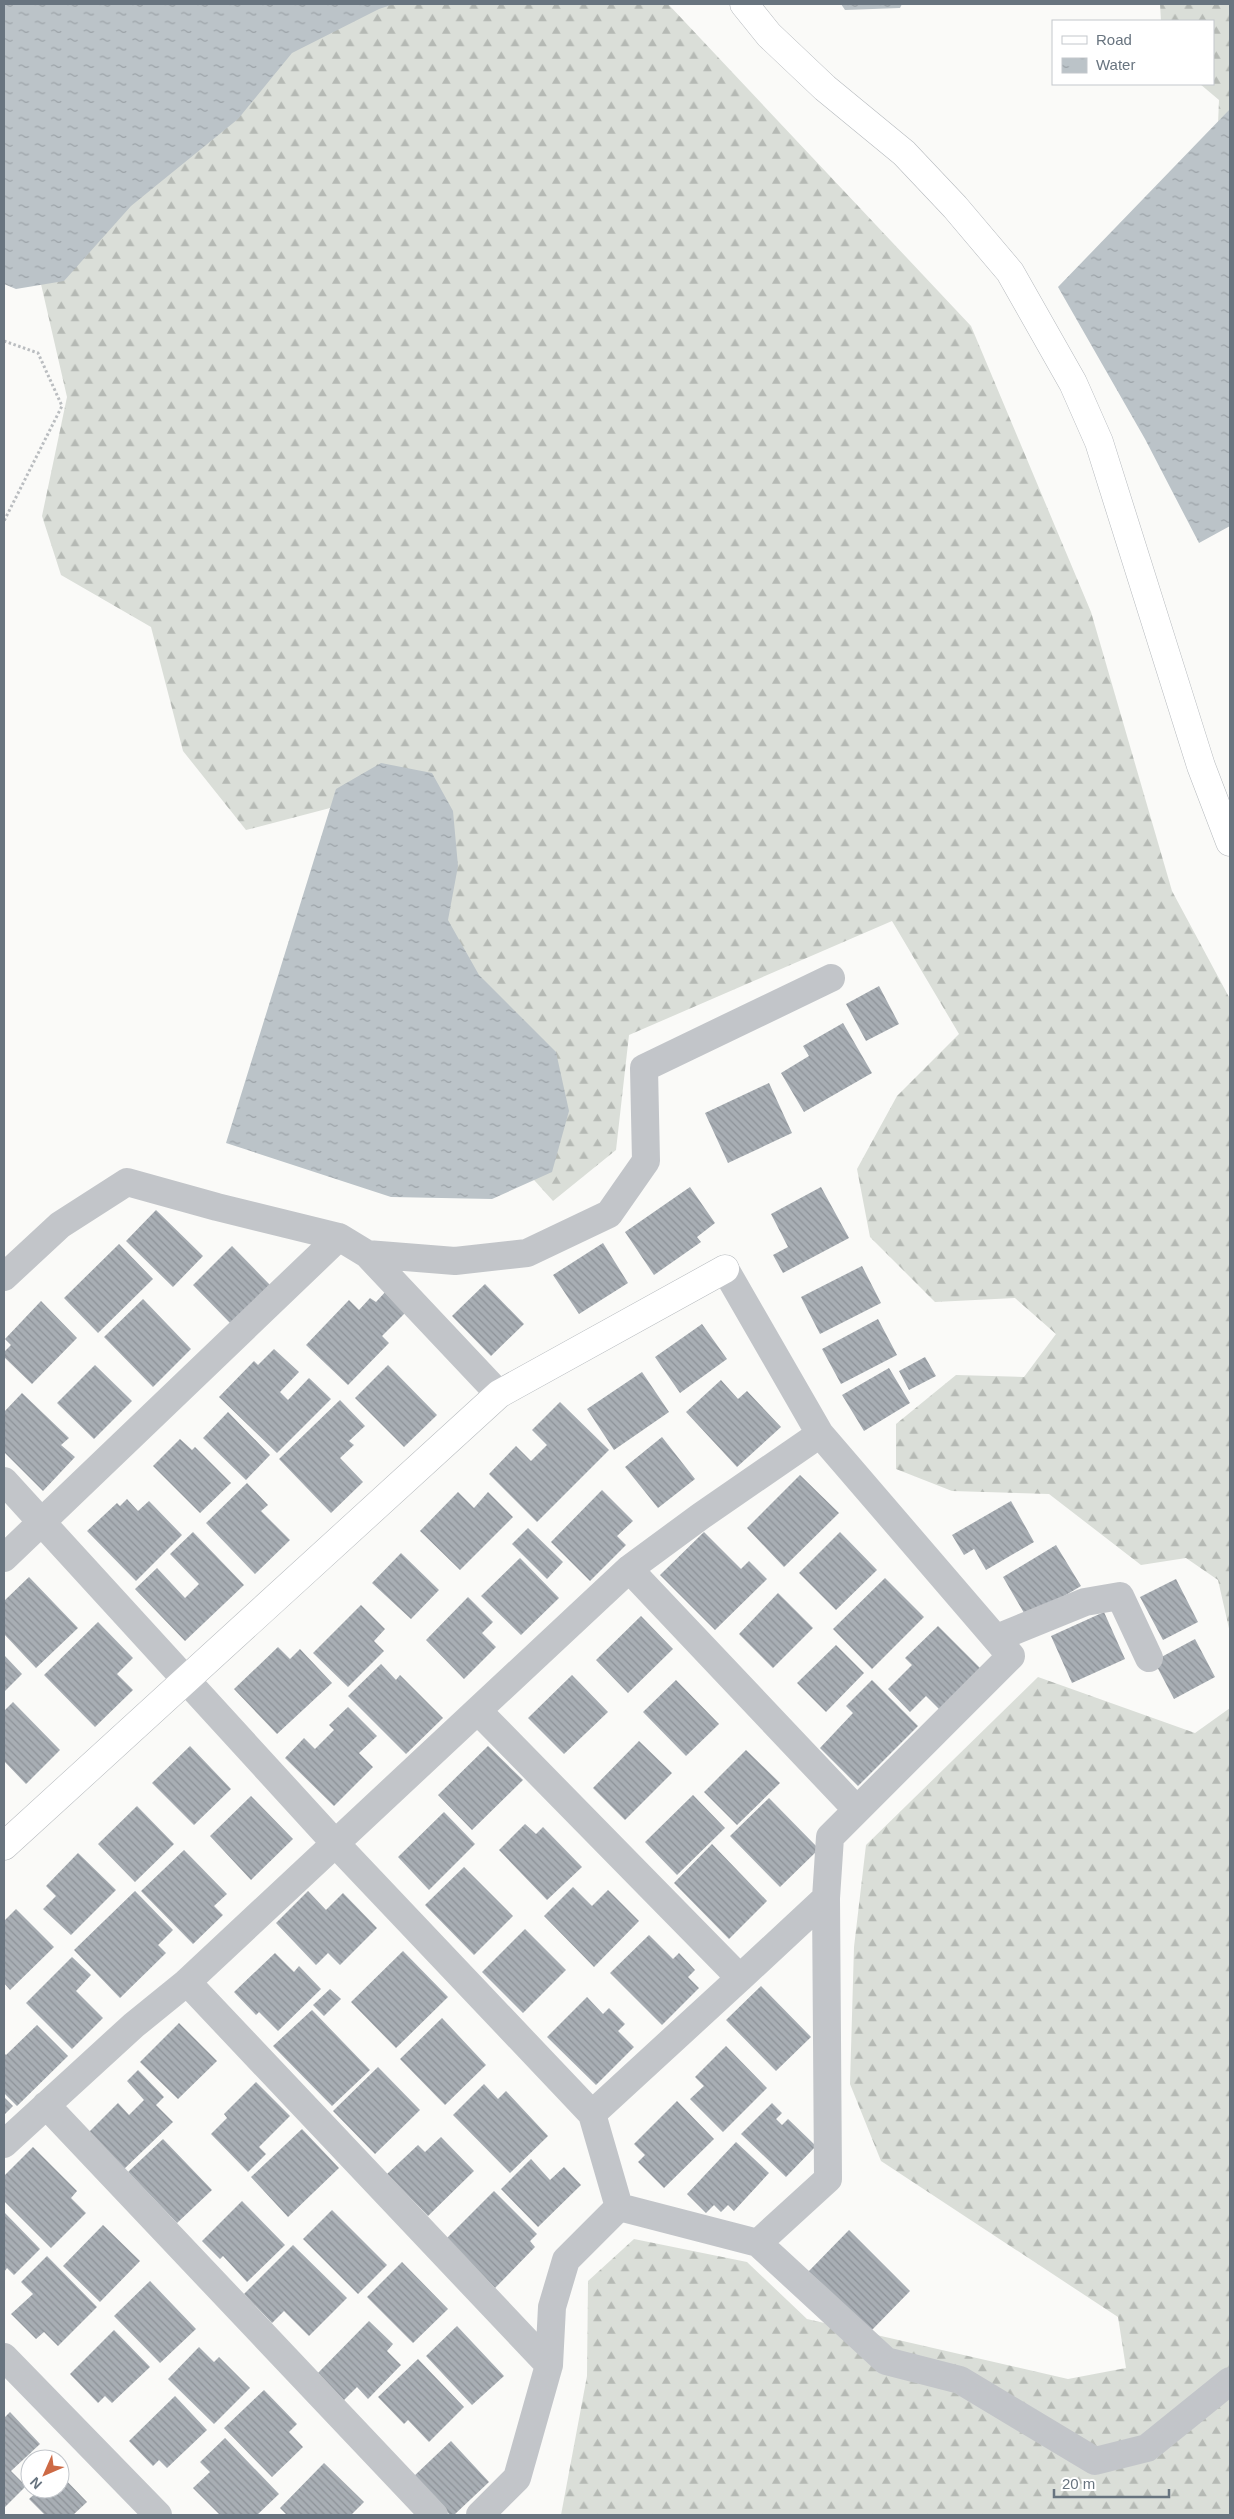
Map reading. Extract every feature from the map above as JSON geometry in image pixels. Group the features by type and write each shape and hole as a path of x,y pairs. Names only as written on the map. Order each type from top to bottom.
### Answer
{"street":[{"path":"744,4 769,35 825,88 904,153 955,207 1010,272 1073,383 1099,442 1201,766 1230,842"},
{"path":"367,1254 455,1261 527,1253 609,1214 646,1161 644,1068 831,978"},
{"path":"4,1277 60,1225 128,1182 217,1208 339,1237 367,1254 499,1394"},
{"path":"4,1558 339,1237"},
{"path":"4,1846 499,1394 725,1269 820,1434 1011,1656 830,1836 826,1898 828,2179 758,2243"},
{"path":"4,2144 134,2024 188,1982 629,1569 701,1516 820,1434"},
{"path":"4,1480 335,1843 592,2114 619,2207"},
{"path":"629,1569 857,1810"},
{"path":"997,1638 1085,1602 1120,1596 1148,1658"},
{"path":"478,1711 740,1978"},
{"path":"592,2114 826,1898"},
{"path":"188,1982 549,2365"},
{"path":"46,2105 434,2515"},
{"path":"619,2207 758,2243 886,2361 960,2380 1095,2461 1146,2448 1230,2381"},
{"path":"480,2515 517,2478 549,2365 552,2308 566,2260 619,2207"},
{"path":"4,2356 158,2515"}],"path":[{"path":"4,341 38,353 62,406 4,521"}],"green space":[{"path":"272,4 668,4 971,326 1091,612 1172,891 1230,999 1230,1633 1218,1580 1186,1558 1141,1565 1049,1494 952,1491 896,1469 896,1424 956,1375 1024,1377 1056,1334 1015,1298 935,1302 870,1237 857,1169 897,1096 959,1034 892,921 629,1035 616,1150 553,1201 516,1160 391,792 246,830 183,751 151,627 61,575 42,516 67,397 32,245"},
{"path":"1160,4 1230,4 1230,268 1214,222 1219,100 1201,85 1214,85 1214,20 1161,20"},
{"path":"1038,1677 1195,1733 1230,1708 1230,2515 561,2515 587,2376 588,2281 634,2239 747,2262 807,2319 1068,2379 1126,2368 1118,2317 881,2161 850,2084 854,1947 866,1845"}],"water":[{"path":"4,4 394,4 379,9 292,53 238,119 131,206 64,281 16,289 4,284"},
{"path":"841,4 902,4 900,8 845,10"},
{"path":"1230,109 1230,526 1199,543 1145,439 1058,287"},
{"path":"381,763 432,773 453,811 458,866 448,920 479,975 556,1052 569,1111 552,1172 492,1199 391,1197 226,1143 336,789"}],"building":[{"path":"879,986 899,1024 866,1041 846,1004"},
{"path":"843,1023 872,1073 804,1112 781,1073 809,1056 803,1046"},
{"path":"769,1083 792,1133 728,1163 705,1113"},
{"path":"690,1187 715,1223 697,1237 701,1242 654,1275 625,1232"},
{"path":"821,1187 849,1238 783,1273 773,1255 788,1247 771,1214"},
{"path":"156,1210 203,1256 173,1287 126,1241"},
{"path":"603,1243 628,1283 579,1314 553,1275"},
{"path":"119,1244 153,1279 98,1333 64,1298"},
{"path":"232,1246 271,1286 231,1324 193,1285"},
{"path":"862,1266 881,1303 820,1334 801,1297"},
{"path":"485,1284 524,1324 491,1356 452,1316"},
{"path":"387,1290 408,1310 382,1336 389,1343 348,1385 306,1345 349,1300 359,1310 370,1298 376,1302"},
{"path":"143,1299 191,1349 153,1387 104,1337"},
{"path":"41,1301 77,1338 32,1384 4,1357 4,1352 11,1345 5,1339"},
{"path":"878,1319 897,1355 841,1384 822,1349"},
{"path":"702,1324 727,1359 680,1393 655,1357"},
{"path":"274,1349 299,1372 280,1392 288,1400 309,1378 331,1399 277,1453 219,1397 254,1361 258,1365"},
{"path":"925,1357 936,1376 909,1390 899,1371"},
{"path":"95,1365 132,1401 94,1439 57,1403"},
{"path":"388,1365 437,1415 404,1447 355,1398"},
{"path":"889,1368 910,1403 864,1431 842,1395"},
{"path":"642,1372 669,1412 614,1450 587,1409"},
{"path":"721,1380 738,1399 747,1391 781,1427 737,1467 686,1412"},
{"path":"22,1393 69,1438 61,1445 75,1457 43,1491 4,1452 4,1412"},
{"path":"340,1400 365,1426 349,1441 354,1445 340,1458 363,1482 331,1513 279,1459"},
{"path":"560,1402 609,1450 537,1522 489,1474 516,1446 531,1461 547,1445 532,1430"},
{"path":"228,1412 270,1455 246,1480 203,1438"},
{"path":"662,1437 695,1479 658,1508 625,1467"},
{"path":"180,1439 192,1450 195,1447 231,1483 200,1513 153,1466"},
{"path":"800,1475 839,1513 784,1567 747,1528"},
{"path":"247,1483 268,1505 261,1511 290,1540 255,1574 206,1523"},
{"path":"602,1490 633,1521 617,1536 626,1545 590,1581 551,1542"},
{"path":"458,1492 474,1508 488,1492 513,1517 460,1570 420,1531"},
{"path":"127,1499 138,1511 149,1501 182,1535 136,1581 87,1531 117,1503 120,1506"},
{"path":"1011,1501 1034,1542 986,1570 974,1549 964,1555 952,1535"},
{"path":"528,1528 563,1562 547,1579 512,1544"},
{"path":"193,1532 244,1585 185,1641 135,1589 157,1568 185,1598 199,1584 170,1554"},
{"path":"704,1532 741,1569 749,1561 767,1579 715,1630 660,1575"},
{"path":"840,1532 877,1570 836,1610 799,1573"},
{"path":"1056,1545 1081,1586 1027,1618 1003,1577"},
{"path":"401,1553 439,1590 411,1619 372,1583"},
{"path":"520,1558 559,1598 521,1635 481,1596"},
{"path":"29,1577 78,1628 36,1668 4,1634 4,1601"},
{"path":"885,1578 924,1617 872,1669 833,1629"},
{"path":"1176,1579 1198,1622 1163,1640 1140,1597"},
{"path":"778,1593 813,1628 773,1668 739,1634"},
{"path":"468,1597 493,1622 482,1633 496,1647 464,1679 426,1640"},
{"path":"361,1605 385,1629 374,1641 384,1651 348,1687 313,1653"},
{"path":"1104,1612 1125,1659 1072,1683 1051,1636"},
{"path":"641,1616 673,1649 628,1693 596,1660"},
{"path":"98,1622 133,1658 117,1674 133,1690 95,1727 44,1675"},
{"path":"938,1626 983,1671 942,1712 926,1696 910,1712 888,1689 912,1665 905,1658"},
{"path":"1195,1639 1215,1677 1174,1699 1154,1661"},
{"path":"836,1645 864,1673 826,1712 797,1683"},
{"path":"278,1647 290,1659 300,1649 332,1683 277,1734 234,1689"},
{"path":"4,1655 22,1674 4,1692"},
{"path":"381,1664 396,1680 400,1675 443,1718 406,1754 348,1696"},
{"path":"572,1675 608,1712 564,1754 528,1718"},
{"path":"676,1680 719,1724 686,1756 643,1712"},
{"path":"872,1680 918,1726 858,1786 820,1748 853,1713 846,1706"},
{"path":"13,1702 60,1750 26,1784 4,1761 4,1711"},
{"path":"348,1707 377,1736 359,1753 373,1767 334,1806 285,1758 304,1738 315,1749 334,1730 329,1725"},
{"path":"639,1741 672,1773 625,1820 593,1788"},
{"path":"190,1746 231,1789 194,1825 152,1783"},
{"path":"488,1746 523,1780 472,1830 438,1795"},
{"path":"746,1750 780,1783 737,1825 704,1792"},
{"path":"693,1795 725,1828 677,1875 645,1842"},
{"path":"251,1796 293,1839 251,1880 210,1836"},
{"path":"769,1798 819,1849 780,1887 730,1836"},
{"path":"137,1806 174,1844 135,1882 98,1844"},
{"path":"444,1812 475,1844 429,1890 398,1857"},
{"path":"525,1824 536,1834 543,1827 582,1867 547,1900 499,1850"},
{"path":"712,1844 767,1901 729,1939 674,1883"},
{"path":"184,1850 227,1894 214,1906 223,1915 193,1944 141,1891"},
{"path":"78,1853 116,1890 71,1935 43,1909 56,1896 46,1886"},
{"path":"464,1867 513,1916 474,1955 425,1905"},
{"path":"573,1887 592,1906 608,1890 639,1921 594,1967 544,1916"},
{"path":"135,1891 173,1930 158,1945 166,1953 120,1998 74,1950"},
{"path":"308,1891 326,1910 343,1893 377,1928 340,1965 328,1953 316,1965 276,1923"},
{"path":"16,1909 54,1947 10,1990 4,1983 4,1921"},
{"path":"525,1929 566,1970 523,2013 482,1972"},
{"path":"649,1935 673,1959 679,1953 695,1970 688,1977 699,1988 662,2025 610,1973"},
{"path":"403,1951 448,1997 396,2048 351,2002"},
{"path":"275,1953 294,1972 299,1966 321,1989 278,2031 259,2012 256,2015 234,1992"},
{"path":"72,1957 91,1975 76,1991 103,2018 72,2049 26,2003"},
{"path":"761,1986 811,2037 776,2071 726,2020"},
{"path":"330,1989 341,1999 324,2016 313,2005"},
{"path":"587,1997 603,2014 609,2008 625,2024 618,2031 634,2047 596,2085 547,2037"},
{"path":"312,2010 370,2070 332,2106 273,2046"},
{"path":"442,2018 486,2065 445,2105 400,2059"},
{"path":"179,2023 217,2061 178,2099 140,2062"},
{"path":"37,2025 68,2056 17,2106 4,2093 4,2053 6,2055"},
{"path":"726,2046 767,2088 723,2132 690,2099 704,2086 695,2077"},
{"path":"378,2067 420,2110 375,2154 333,2111"},
{"path":"138,2070 164,2097 156,2105 173,2122 123,2170 88,2133 118,2103 129,2115 144,2100 127,2081"},
{"path":"256,2082 290,2116 259,2147 266,2154 248,2172 211,2134 227,2118 224,2114"},
{"path":"484,2084 498,2099 506,2091 548,2136 510,2173 453,2115"},
{"path":"4,2097 13,2106 4,2115"},
{"path":"677,2101 714,2139 664,2188 638,2162 645,2155 634,2144"},
{"path":"772,2103 782,2113 776,2119 782,2125 788,2119 816,2146 786,2177 741,2134"},
{"path":"302,2129 339,2168 288,2217 251,2177"},
{"path":"441,2137 474,2171 428,2216 387,2174 418,2145 425,2152"},
{"path":"163,2139 212,2190 177,2223 128,2172"},
{"path":"736,2142 769,2173 734,2211 728,2205 721,2212 714,2205 706,2213 687,2194"},
{"path":"33,2147 77,2191 71,2198 86,2213 51,2248 4,2201 4,2176"},
{"path":"531,2159 550,2180 564,2167 581,2185 538,2227 501,2189"},
{"path":"494,2191 537,2234 530,2241 535,2247 495,2288 446,2239"},
{"path":"242,2201 285,2245 247,2282 223,2256 220,2259 202,2241"},
{"path":"332,2210 387,2265 358,2294 303,2239"},
{"path":"4,2212 40,2249 14,2275 7,2268 4,2272"},
{"path":"103,2225 140,2261 100,2302 63,2266"},
{"path":"849,2230 910,2291 869,2333 808,2272"},
{"path":"293,2245 347,2298 309,2336 284,2311 272,2323 244,2294"},
{"path":"47,2256 97,2307 58,2346 44,2332 36,2339 11,2314 33,2294 21,2282"},
{"path":"402,2262 448,2309 413,2343 367,2297"},
{"path":"150,2281 196,2329 160,2363 114,2316"},
{"path":"369,2321 393,2344 387,2351 401,2365 368,2399 357,2387 343,2401 316,2375"},
{"path":"457,2326 504,2376 472,2405 426,2356"},
{"path":"114,2330 150,2367 112,2403 105,2396 98,2403 70,2374"},
{"path":"199,2347 214,2362 219,2357 250,2388 214,2424 168,2379"},
{"path":"418,2359 464,2407 429,2442 408,2420 404,2424 378,2397"},
{"path":"264,2390 297,2424 289,2432 303,2447 272,2477 224,2428"},
{"path":"175,2396 207,2430 167,2468 159,2460 153,2466 129,2441"},
{"path":"10,2412 40,2444 35,2449 20,2449 20,2463 11,2471 20,2480 20,2492 4,2508 4,2418"},
{"path":"225,2438 279,2494 257,2515 220,2515 193,2488 210,2472 200,2462"},
{"path":"451,2441 489,2482 454,2515 450,2515 413,2477"},
{"path":"324,2463 364,2502 351,2515 287,2515 280,2508"},
{"path":"70,2484 87,2502 73,2515 45,2515 29,2499 70,2499"}]}
